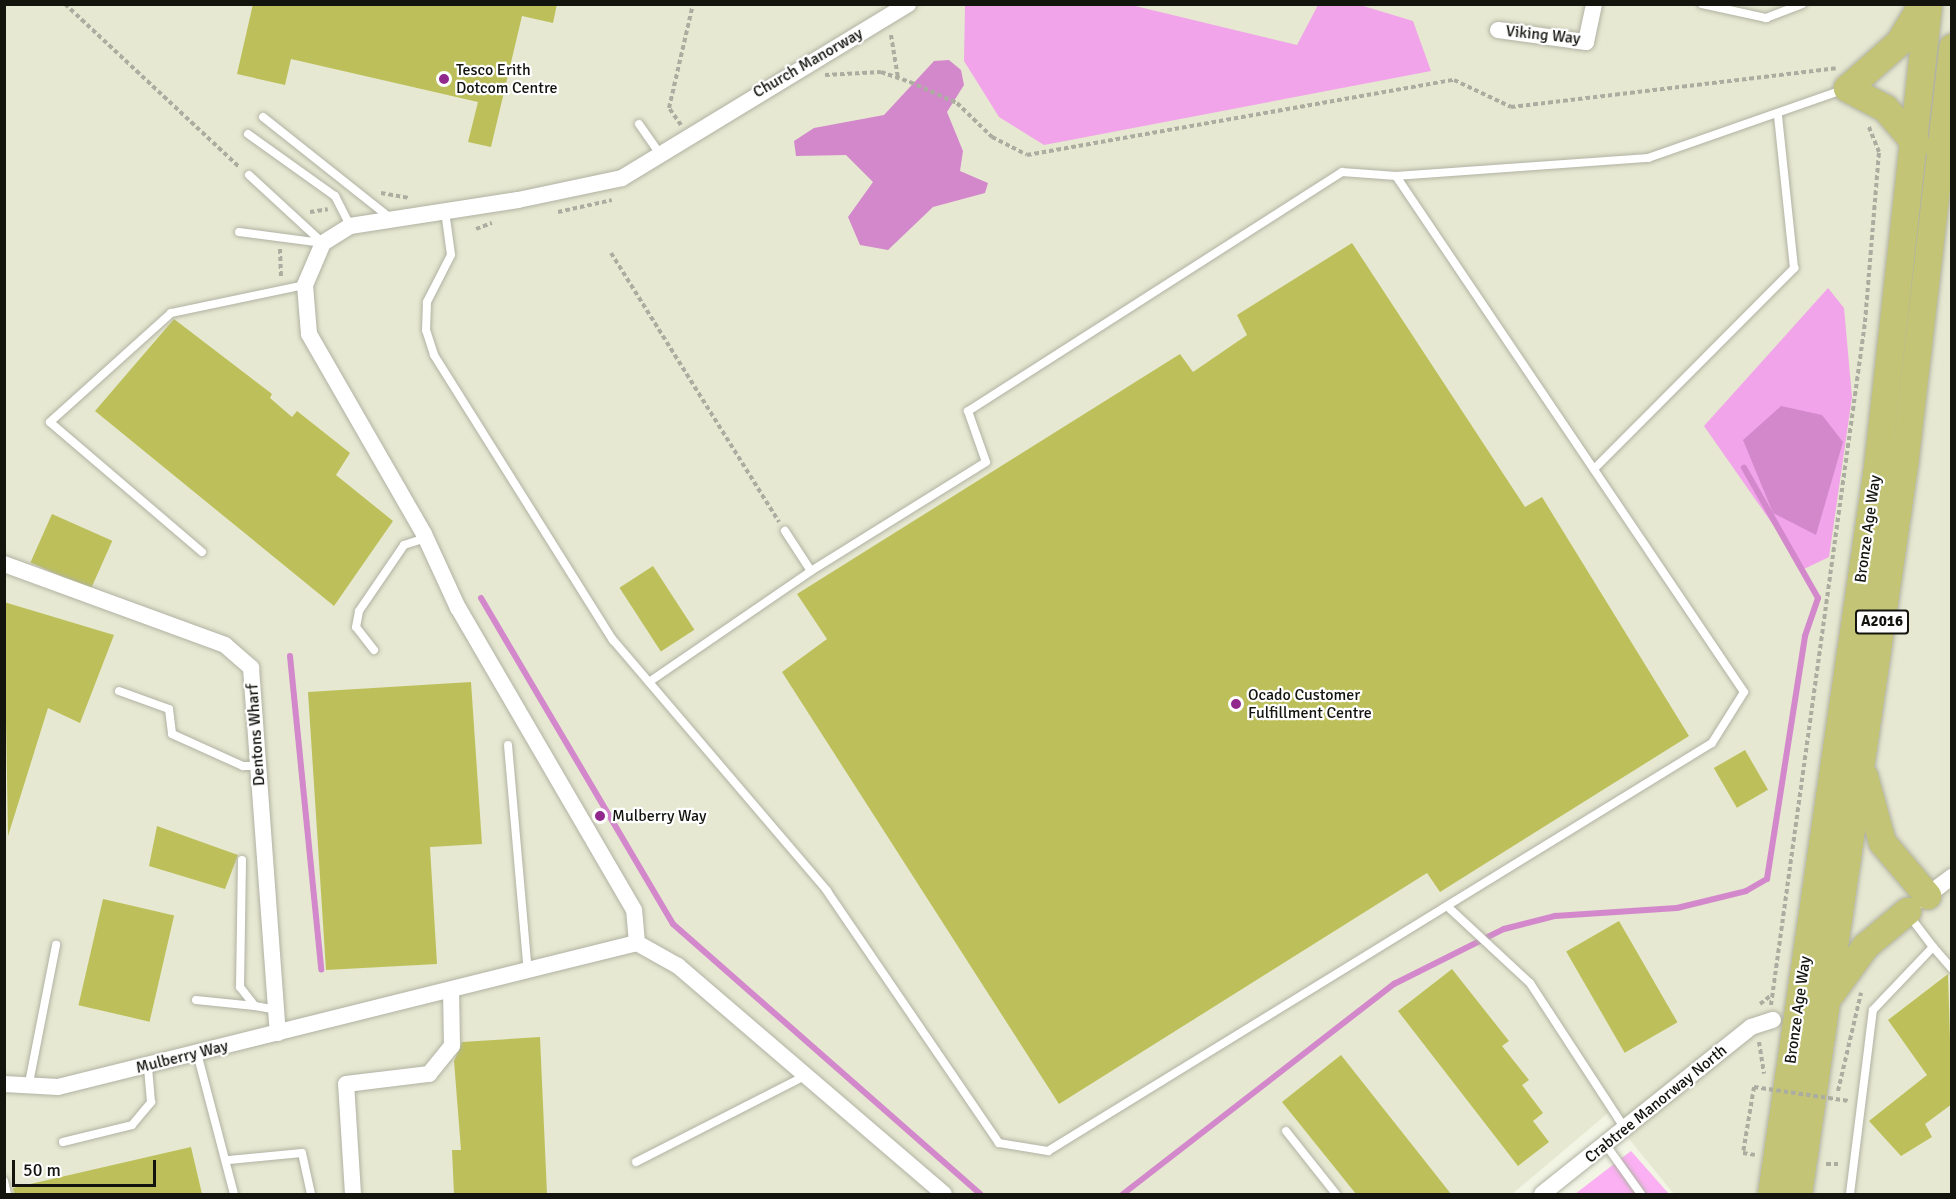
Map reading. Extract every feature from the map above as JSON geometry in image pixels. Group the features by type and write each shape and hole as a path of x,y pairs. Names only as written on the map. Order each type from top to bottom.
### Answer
{"main road":[{"path":"1916,144 1885,108 1845,80 1899,42 1922,4"},
{"name":"Bronze Age Way","path":"1771,1194 1877,467 1916,144 1928,4"},
{"name":"Bronze Age Way","path":"1798,1194 1904,465 1952,47"},
{"path":"1828,997 1865,946 1917,903 1882,842 1861,766"}],"street":[{"name":"Church Manorway","path":"323,243 350,226 388,216 444,211 596,186 660,154 708,121 908,4"},
{"name":"Viking Way","path":"1498,30 1586,42 1594,4"},
{"path":"323,243 304,285 309,334 426,538 459,608 634,910 637,943 678,966 808,1075 944,1194"},
{"name":"Dentons Wharf","path":"4,564 225,645 250,668 278,1033"},
{"path":"1917,903 1952,876"},
{"name":"Mulberry Way","path":"4,1084 28,1089 148,1065 528,973 637,943"},
{"path":"353,1194 346,1084 429,1074 452,1046 451,992"},
{"name":"Crabtree Manorway North","path":"1542,1194 1625,1130 1751,1027 1771,1020"}],"lane":[{"path":"1702,4 1766,18 1802,4"},
{"path":"649,682 811,571 986,462 968,411 1342,172 1396,176 1648,158 1778,115 1845,80"},
{"path":"1594,469 1794,268 1778,115"},
{"path":"263,117 388,216"},
{"path":"639,124 660,154"},
{"path":"248,134 335,196 350,226"},
{"path":"249,175 323,243"},
{"path":"444,211 451,255 427,302 426,330 434,355 613,640 826,891 999,1143 1048,1151 1712,743 1744,692 1396,176"},
{"path":"239,232 323,243"},
{"path":"202,552 50,422 171,313 304,285"},
{"path":"785,531 811,571"},
{"path":"374,650 356,627 359,611 404,545 426,538"},
{"path":"119,691 169,709 172,734 243,766 258,766"},
{"path":"508,745 528,973"},
{"path":"242,860 240,987 255,1006"},
{"path":"1917,903 1933,947 1952,969"},
{"path":"1447,906 1530,983 1625,1130"},
{"path":"28,1089 56,945"},
{"path":"1850,1194 1873,1010 1933,947"},
{"path":"196,1000 277,1010"},
{"path":"197,1053 204,1091 229,1160 234,1194"},
{"path":"63,1142 132,1125 151,1102 148,1065"},
{"path":"636,1162 808,1075"},
{"path":"1286,1131 1336,1194"},
{"path":"1606,1144 1641,1194"},
{"path":"229,1160 302,1153 311,1194"},
{"path":"4,1181 7,1194"}],"path":[{"path":"65,4 249,175"},
{"path":"688,135 669,108 693,4"},
{"path":"890,30 898,79"},
{"path":"818,75 881,72 910,82 957,103 992,137 1027,155 1454,80 1510,107 1844,67 1845,80"},
{"path":"1771,1020 1865,322 1880,152 1863,120"},
{"path":"611,253 785,531"},
{"path":"1759,1041 1765,1092"},
{"path":"1760,1145 1759,1155 1743,1153 1754,1087 1849,1101 1847,1112"},
{"path":"1834,1112 1836,1102"},
{"path":"1828,1154 1826,1165 1838,1167 1840,1156"}],"shaded area":[{"path":"5,5 1951,5 1951,1194 1674,1194 1608,1113 1512,1194 5,1194"},
{"path":"965,5 1131,5 1297,45 1318,5 1360,5 1413,21 1431,71 1044,145 999,117 964,61"},
{"path":"949,60 961,70 964,85 947,112 963,151 960,171 988,183 985,193 933,207 888,250 860,245 848,217 873,182 846,155 796,156 794,141 814,128 884,115 934,61"},
{"path":"1828,288 1844,308 1852,397 1829,557 1804,569 1704,426"},
{"path":"1781,406 1822,415 1843,442 1816,535 1773,513 1743,440"},
{"path":"1631,1151 1669,1194 1575,1194"}],"building":[{"name":"Tesco Erith Dotcom Centre","path":"253,4 557,4 553,23 522,16 491,147 468,142 478,102 291,59 285,85 237,74"},
{"name":"Ocado Customer Fulfillment Centre","path":"1352,243 1525,507 1542,497 1689,736 1440,892 1427,873 1059,1104 782,672 827,639 797,594 1180,354 1193,372 1247,335 1237,315"},
{"path":"174,319 272,394 270,398 292,417 297,411 350,453 336,475 393,521 334,606 95,411"},
{"path":"52,514 112,541 91,589 30,562"},
{"path":"653,566 694,630 661,652 619,588"},
{"path":"4,602 114,635 80,723 48,708 8,836"},
{"path":"471,682 482,844 430,847 437,964 326,970 308,692"},
{"path":"1745,750 1768,790 1737,808 1714,768"},
{"path":"157,826 238,855 225,889 149,866"},
{"path":"103,899 174,915 150,1022 78,1005"},
{"path":"1619,921 1678,1022 1625,1053 1566,952"},
{"path":"1452,969 1509,1041 1502,1046 1529,1080 1522,1085 1543,1113 1533,1121 1549,1142 1518,1166 1398,1011"},
{"path":"1948,974 1952,1104 1925,1124 1932,1137 1901,1156 1869,1121 1927,1075 1888,1020"},
{"path":"540,1037 547,1194 454,1194 452,1150 461,1150 454,1061 462,1042"},
{"path":"1341,1055 1451,1194 1356,1194 1282,1102"},
{"path":"191,1147 202,1194 14,1194 13,1188"}],"waterway":[{"path":"1123,1194 1394,984 1504,929 1555,916 1677,908 1746,891 1767,879 1805,636 1818,598 1744,468"},
{"path":"481,598 673,924 980,1194"},
{"path":"290,656 321,969"}],"place":[{"name":"Tesco Erith Dotcom Centre","path":"444,79"},
{"name":"Ocado Customer Fulfillment Centre","path":"1236,704"},
{"name":"Mulberry Way","path":"600,816"}]}
